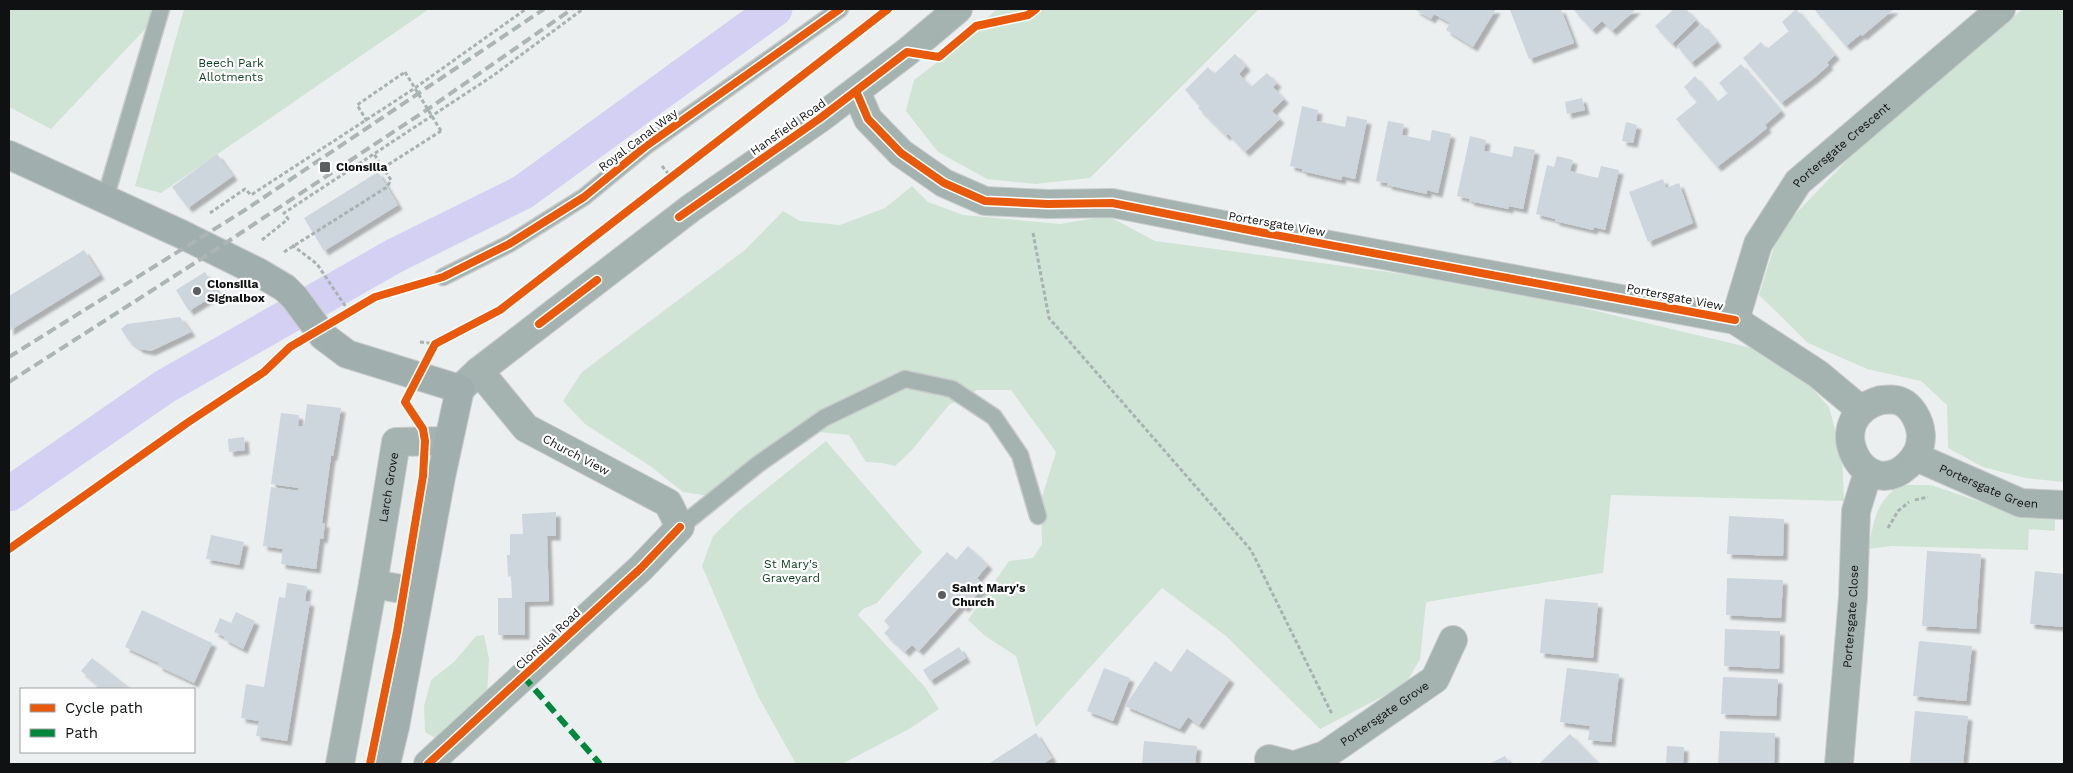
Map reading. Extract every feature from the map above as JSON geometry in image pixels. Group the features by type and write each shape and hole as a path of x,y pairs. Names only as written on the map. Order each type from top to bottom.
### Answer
{"main road":[{"path":"9,155 251,268 284,288 295,298 323,336 347,354 418,376 469,380 448,441 395,727 386,764"}],"street":[{"name":"Hansfield Road","path":"469,380 691,208 856,91 958,9"},
{"name":"Portersgate Crescent","path":"1735,320 1758,244 1798,182 2001,9"},
{"name":"Portersgate View","path":"856,91 868,119 901,153 944,183 985,202 1112,203 1735,320 1818,374 1861,410"},
{"name":"Church View","path":"469,380 526,428 668,503 680,527"},
{"path":"1881,400 1897,400 1907,406 1916,416 1920,428 1921,443 1916,457 1903,469 1890,475 1878,476 1868,472 1851,450 1850,424 1861,410 1871,403 1881,400"},
{"name":"Larch Grove","path":"340,764 373,584 396,442 448,441"},
{"name":"Portersgate Green","path":"1916,457 2021,502 2064,505"},
{"name":"Portersgate Close","path":"1839,764 1853,597 1856,511 1868,472"},
{"name":"Clonsilla Road","path":"428,764 641,568 680,527"},
{"path":"373,584 419,592"},
{"name":"Portersgate Grove","path":"1298,764 1334,753 1435,679 1453,640"}],"lane":[{"path":"104,200 161,9"},
{"name":"Royal Canal Way","path":"443,277 509,244 584,197 646,146 840,9"},
{"path":"680,527 757,465 824,418 905,379 952,389 994,418 1020,455 1038,516"}],"path":[{"path":"181,234 245,189 251,195 367,121 526,9"},
{"path":"288,220 284,213 494,75 583,9"},
{"path":"367,121 357,105 405,72 441,131 383,168"},
{"path":"312,232 387,187 391,180 374,154"},
{"path":"663,184 668,175 678,171"},
{"path":"668,175 691,208"},
{"path":"1027,203 1049,318 1250,550 1334,753"},
{"path":"292,246 316,264 356,322"},
{"path":"418,376 434,344 443,340"},
{"path":"1888,528 1898,511 1908,503 1919,498 1933,497"}],"green space":[{"path":"9,9 155,9 148,26 51,129 9,107"},
{"name":"Beech Park Allotments","path":"184,9 429,9 161,193 135,186"},
{"path":"997,9 1029,9 1029,14 1036,9 1259,9 1090,178 1035,184 987,179 938,152 906,111 914,80 978,31 983,22"},
{"path":"2023,9 2064,9 2064,482 2025,478 1983,467 1948,448 1947,405 1921,381 1867,369 1808,343 1759,295 1779,231 1880,126"},
{"path":"912,186 928,202 963,215 1060,224 1108,216 1155,241 1456,281 1571,305 1764,351 1799,374 1829,407 1842,454 1844,501 1611,495 1603,573 1426,602 1420,659 1405,685 1320,729 1226,636 1162,588 1036,727 1016,656 985,636 968,620 1009,561 1033,558 1042,544 1041,500 1056,452 1011,390 977,390 949,405 911,451 895,466 866,462 849,435 819,432 720,500 709,496 683,492 650,466 585,424 563,401 582,372 745,250 783,211 800,221 840,225 885,208"},
{"name":"St Mary's Graveyard","path":"826,441 922,552 877,603 863,609 858,615 925,687 939,709 909,729 842,764 796,764 758,696 702,566 713,536 740,510"},
{"path":"1900,485 1931,485 2001,509 2055,515 2055,531 2029,529 2028,550 1892,546 1868,549 1874,521 1880,506 1891,492"},
{"path":"484,635 489,659 487,697 457,726 435,738 425,732 424,706 431,680 454,662 476,636"}],"building":[{"path":"1414,9 1496,9 1473,47 1446,30 1450,23 1434,14 1431,19"},
{"path":"1561,9 1574,43 1529,59 1510,10"},
{"path":"1573,9 1636,9 1612,31 1602,21 1592,30"},
{"path":"1674,9 1686,9 1696,20 1672,44 1655,26"},
{"path":"1796,9 1835,55 1827,63 1829,65 1781,103 1743,58 1761,42 1767,49 1789,31 1782,22"},
{"path":"1814,9 1894,9 1862,36 1861,34 1846,46"},
{"path":"1702,24 1717,42 1691,63 1677,46"},
{"path":"1235,54 1246,66 1239,74 1251,87 1267,73 1277,83 1273,87 1284,99 1272,111 1280,119 1245,152 1228,134 1226,136 1198,108 1200,106 1185,90 1208,67 1214,74"},
{"path":"1741,64 1781,111 1765,125 1767,128 1717,167 1676,119 1697,102 1684,87 1695,76 1717,102 1728,93 1719,83"},
{"path":"1582,98 1585,110 1567,114 1565,102"},
{"path":"1302,106 1318,110 1316,121 1345,127 1347,116 1367,120 1355,179 1342,176 1341,180 1302,171 1302,169 1290,166"},
{"path":"1388,121 1404,124 1402,135 1430,141 1432,130 1451,134 1438,193 1427,190 1427,194 1376,181"},
{"path":"1626,122 1637,125 1633,143 1622,141"},
{"path":"1470,136 1486,140 1484,151 1512,157 1514,146 1535,150 1523,209 1509,206 1509,209 1469,201 1470,199 1457,196"},
{"path":"217,154 233,176 188,208 172,187"},
{"path":"1557,156 1573,160 1570,171 1598,178 1601,166 1619,170 1605,230 1594,227 1593,230 1555,221 1555,219 1536,214 1547,165 1554,167"},
{"name":"Clonsilla","path":"378,172 398,205 324,251 304,218"},
{"path":"1663,179 1666,188 1679,183 1693,223 1648,242 1629,192"},
{"path":"84,250 100,275 9,331 9,296"},
{"name":"Clonsilla Signalbox","path":"205,272 218,293 189,311 176,290"},
{"path":"180,317 191,332 151,351 140,349 128,340 121,329 127,324"},
{"path":"307,404 341,408 333,456 331,456 322,523 325,523 323,539 320,538 316,569 281,564 283,549 263,546 271,487 298,491 299,488 271,484 281,413 299,415 298,426 304,426"},
{"path":"244,437 245,450 229,452 228,439"},
{"path":"556,512 556,536 547,536 549,601 525,602 525,635 498,635 498,598 512,598 511,576 508,577 507,555 510,555 510,534 523,534 522,514"},
{"path":"1729,516 1784,519 1783,556 1727,554"},
{"path":"211,535 244,542 239,565 206,559"},
{"name":"Saint Mary's Church","path":"968,546 988,565 977,578 985,586 964,608 961,605 919,651 912,645 905,652 884,633 890,627 884,621 947,552 956,560"},
{"path":"1927,551 1981,554 1976,629 1922,626"},
{"path":"2035,571 2064,574 2064,627 2030,624"},
{"path":"1727,578 1783,580 1781,618 1726,615"},
{"path":"287,583 307,586 305,601 310,602 287,741 256,736 259,721 241,718 246,684 264,687 279,597 285,598"},
{"path":"1545,599 1598,603 1593,658 1540,653"},
{"path":"142,610 212,643 194,683 158,666 159,663 125,647"},
{"path":"236,612 255,621 243,649 214,632 220,618 231,623"},
{"path":"1725,629 1780,631 1779,669 1724,666"},
{"path":"1919,641 1972,646 1966,701 1913,696"},
{"path":"959,647 966,658 930,681 923,670"},
{"path":"1187,649 1230,679 1199,725 1188,717 1180,729 1125,706 1155,661 1171,672"},
{"path":"92,658 130,688 95,688 98,685 81,671"},
{"path":"1104,668 1130,678 1113,721 1087,711"},
{"path":"1567,668 1619,674 1611,742 1588,740 1590,726 1560,722"},
{"path":"1723,677 1778,679 1776,716 1721,714"},
{"path":"1915,711 1968,716 1963,764 1910,764"},
{"path":"1720,731 1775,733 1774,764 1718,764"},
{"path":"1036,733 1052,758 1043,764 988,764"},
{"path":"1570,734 1599,764 1539,764 1550,753"},
{"path":"1144,741 1197,746 1195,764 1142,764"},
{"path":"1667,746 1684,747 1683,764 1666,764"},
{"path":"1505,756 1510,764 1489,764"}],"waterway":[{"path":"9,494 164,387 394,256 523,192 775,9"}],"railway":[{"path":"9,357 245,210 544,9"},
{"path":"9,382 215,250 434,105 572,9"}],"marked path":[{"path":"523,676 600,764"}],"cycle path":[{"path":"9,549 187,423 264,372 290,347 375,297 443,277 509,244 584,197 646,146 840,9"},
{"path":"370,764 397,632 423,476 425,441 423,429 405,402 435,344 500,310 888,9"},
{"path":"679,217 819,119 907,52 939,57 976,26 1028,15 1036,9"},
{"path":"856,91 868,119 901,153 944,183 985,201 1048,204 1112,203 1735,320"},
{"path":"539,324 597,280"},
{"path":"428,764 641,568 680,527"}],"place":[{"name":"Clonsilla","path":"325,167"},
{"name":"Clonsilla Signalbox","path":"197,291"},
{"name":"Saint Mary's Church","path":"942,595"}]}
